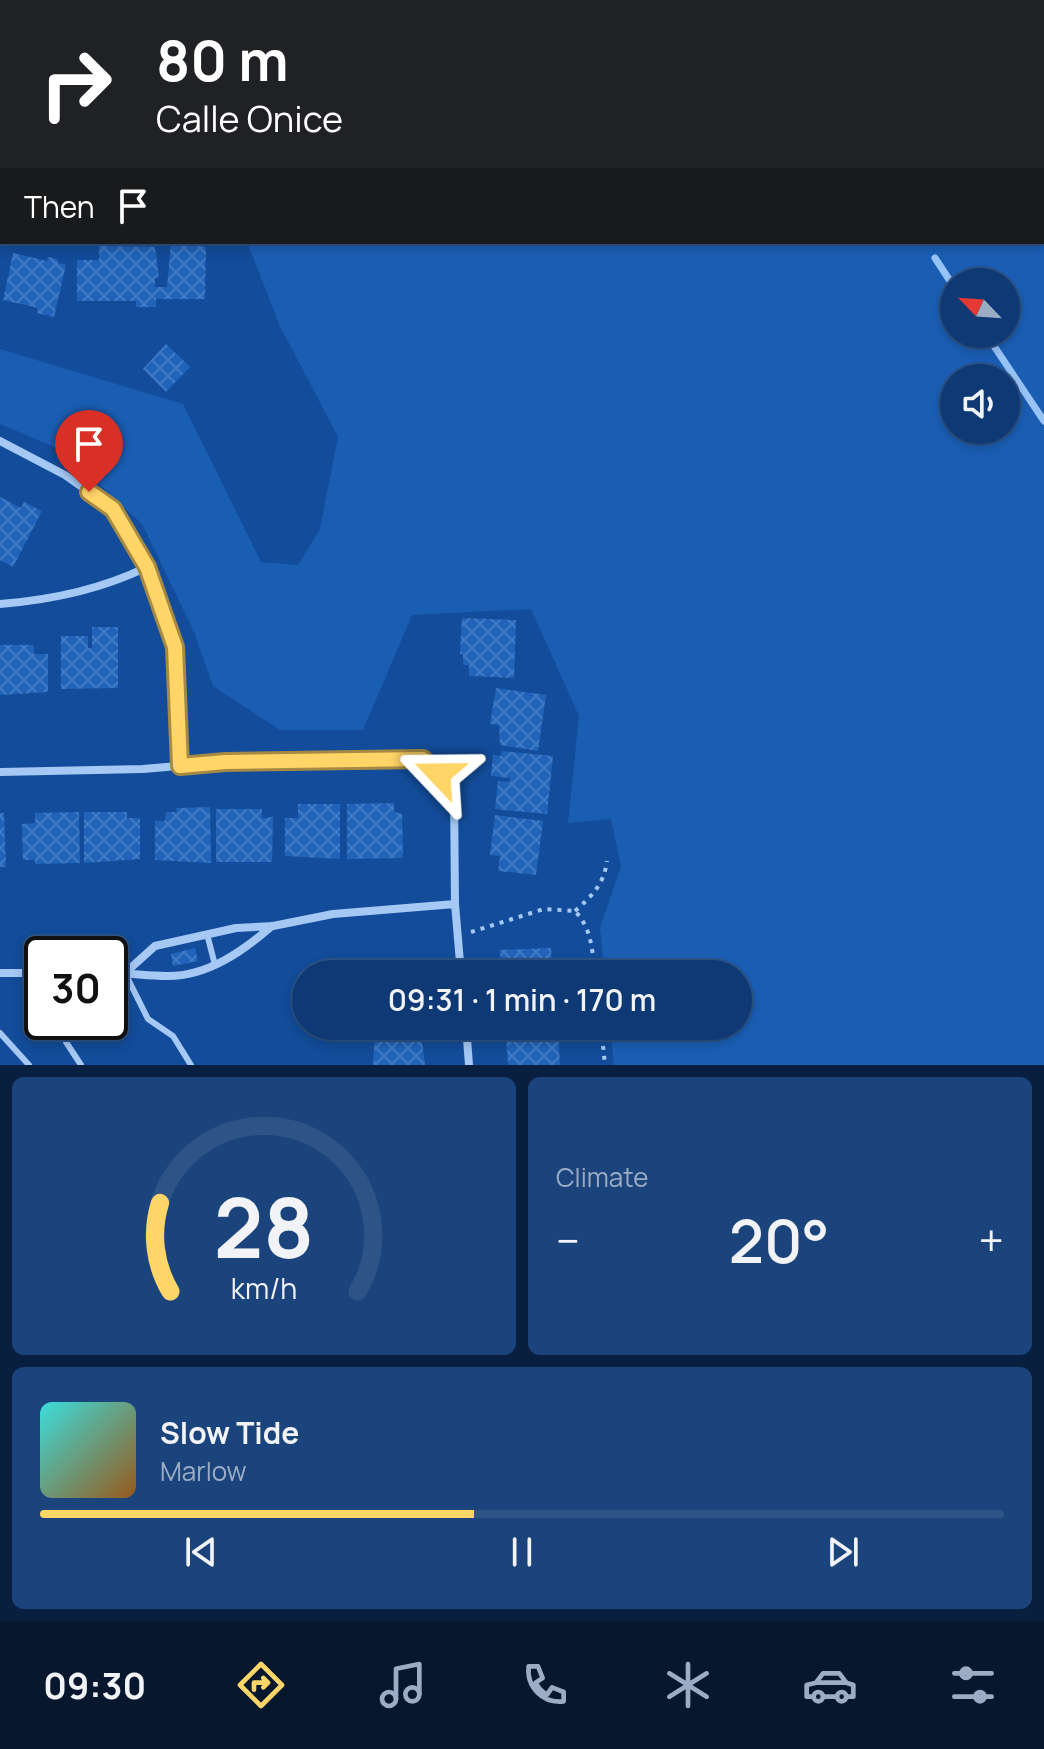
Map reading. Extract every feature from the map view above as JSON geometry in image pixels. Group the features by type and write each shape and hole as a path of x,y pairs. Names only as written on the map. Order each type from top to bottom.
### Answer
{"street":[{"path":"0,441 65,475 113,509 147,567 175,647 180,766"},
{"path":"0,604 33,602 117,582 147,567"},
{"path":"0,772 225,762 423,759 454,789 455,904 460,960"},
{"path":"128,970 155,946 207,934 273,926 333,914 455,904"},
{"path":"128,973 170,977 215,965 241,953 273,926"},
{"path":"0,973 24,973"},
{"path":"467,1040 469,1065"}],"lane":[{"path":"207,934 215,965"},
{"path":"128,979 148,1019 173,1036 191,1065"},
{"path":"0,1033 29,1065"},
{"path":"66,1040 81,1065"}],"path":[{"path":"458,937 544,909 575,911 594,895 605,877 607,861"},
{"path":"575,911 585,922 592,941 594,960"},
{"path":"602,1040 605,1065"}],"shaded area":[{"path":"248,244 1044,244 1044,1065 614,1065 611,1040 752,1040 752,960 603,960 600,928 621,866 611,819 568,823 579,716 531,609 412,615 363,730 280,730 213,686 194,632 142,524 64,451 0,424 0,349 183,404 261,562 298,565 320,529 338,437 280,326"}],"building":[{"path":"171,244 206,247 205,299 156,299 156,307 136,307 136,301 77,301 77,260 99,260 99,246 155,247 159,278 155,278 155,287 167,287"},
{"path":"13,253 47,261 48,257 57,259 58,263 66,265 54,317 37,313 38,308 3,300"},
{"path":"166,344 190,367 166,392 143,369"},
{"path":"0,497 21,508 24,502 42,511 13,567 0,560"},
{"path":"462,618 516,620 514,678 469,676 469,665 463,665 463,654 460,654"},
{"path":"92,627 118,627 118,688 61,689 61,636 88,636 88,648 92,648"},
{"path":"0,645 34,645 34,654 48,654 48,692 0,695"},
{"path":"496,688 546,695 538,751 500,745 499,725 490,724"},
{"path":"502,751 553,756 547,814 495,809 498,781 510,782 510,778 491,776 493,755 501,756"},
{"path":"394,803 394,812 402,814 403,858 347,859 347,804"},
{"path":"298,804 340,804 340,859 285,856 285,818 298,818"},
{"path":"210,807 211,863 155,860 155,821 165,821 166,812 177,812 176,808"},
{"path":"216,809 262,809 262,818 273,817 272,862 216,862"},
{"path":"79,812 80,863 35,864 35,860 23,860 22,824 35,823 35,813"},
{"path":"84,812 127,812 127,818 140,818 140,859 84,863"},
{"path":"0,813 4,813 6,867 0,867"},
{"path":"495,815 543,821 536,875 498,871 500,856 490,855"},
{"path":"195,948 198,961 173,966 171,954"},
{"path":"551,948 551,960 500,960 500,950"},
{"path":"375,1040 422,1040 425,1065 373,1065"},
{"path":"506,1040 559,1040 560,1065 508,1065"}],"waterway":[{"path":"935,258 942,268"},
{"path":"995,348 1044,421"}],"route":[{"path":"89,492 113,509 147,567 175,647 180,766 225,762 423,759 439,774"}]}
